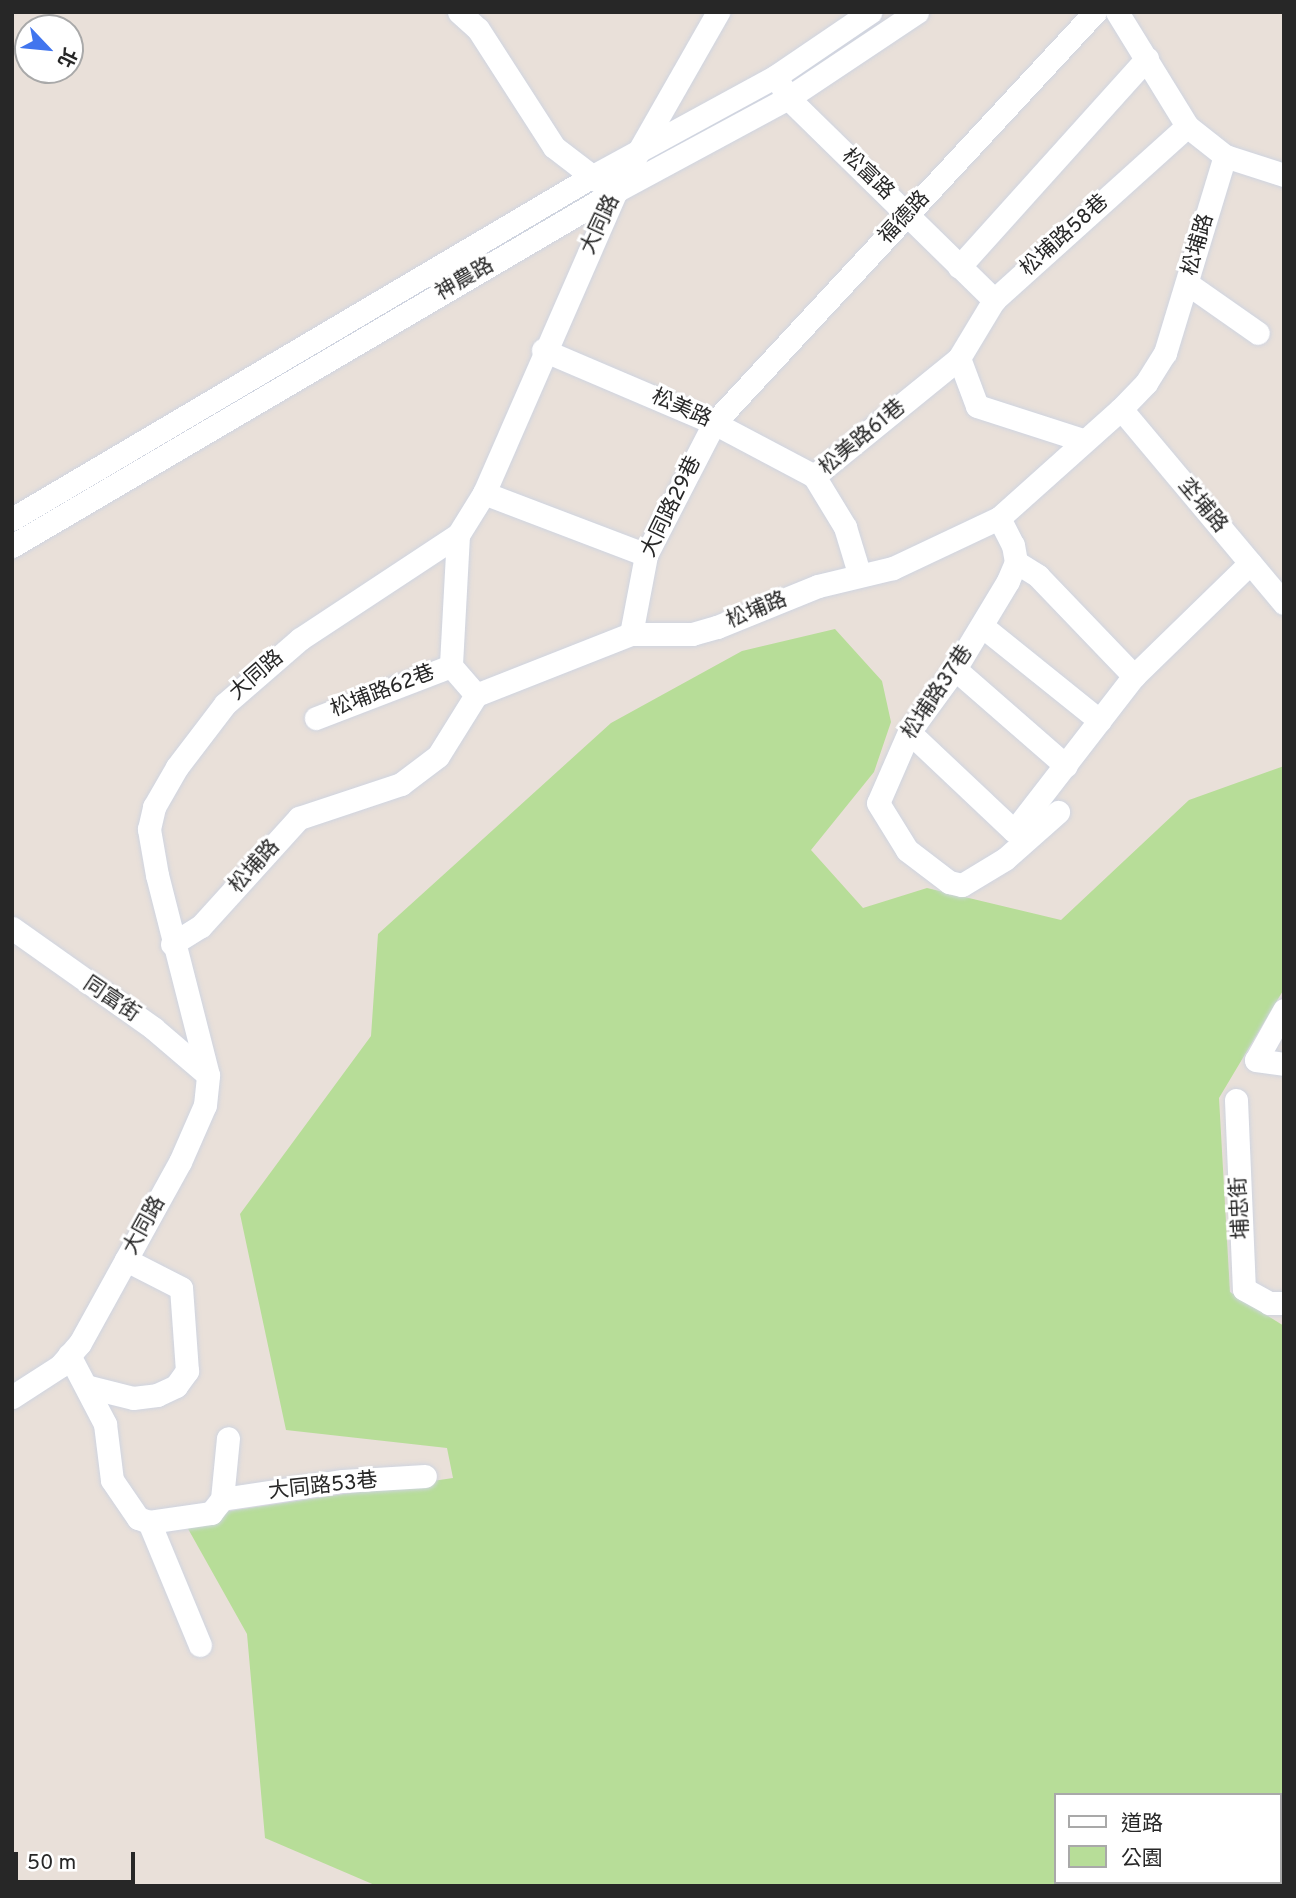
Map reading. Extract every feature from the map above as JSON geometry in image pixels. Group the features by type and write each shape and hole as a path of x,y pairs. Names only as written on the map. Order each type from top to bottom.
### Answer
{"street":[{"path":"459,12 478,29 554,148 591,177 616,191"},
{"name":"大同路","path":"12,1397 69,1355 180,1162 205,1105 208,1075 172,944 149,829 154,807 177,767 225,704 300,639 458,535 484,493 543,350 616,191 643,147 696,44 718,12"},
{"name":"神農路","path":"12,519 591,177 776,76 870,12"},
{"name":"神農路","path":"12,546 616,191 788,98 917,12"},
{"name":"福德路","path":"714,424 1095,12"},
{"path":"1117,12 1187,126 1225,156 1284,175"},
{"path":"959,267 1147,58"},
{"name":"松富路","path":"776,76 788,98 994,300"},
{"name":"松埔路58巷","path":"959,358 994,300 1187,126"},
{"name":"松埔路","path":"172,944 201,926 299,818 401,784 438,756 476,695 631,634 692,634 859,573 893,568 999,518 1082,440 1121,409 1146,383 1165,353 1188,285 1225,156"},
{"path":"1188,285 1258,333"},
{"name":"松美路","path":"543,350 714,424 814,476"},
{"path":"959,358 977,406 1082,440"},
{"name":"松美路61巷","path":"859,573 845,527 814,476 959,358"},
{"name":"坔埔路","path":"1121,409 1284,603"},
{"name":"大同路29巷","path":"631,634 646,555 714,424"},
{"path":"484,493 646,555"},
{"path":"999,518 1013,545 1016,562 1038,576 1134,676"},
{"name":"松埔路62巷","path":"458,535 451,666 476,695"},
{"name":"松埔路37巷","path":"1016,562 982,626 955,669 909,732 878,803 907,850 950,882 962,885 1005,859 1058,812"},
{"path":"909,732 1014,831 1134,676 1250,563"},
{"path":"982,626 1100,721"},
{"name":"松埔路62巷","path":"316,719 451,666"},
{"path":"955,669 1066,766"},
{"name":"同富街","path":"12,928 153,1028 208,1075"},
{"path":"1284,1010 1256,1060 1284,1064"},
{"name":"埔忠街","path":"1236,1100 1244,1289 1276,1303"},
{"path":"89,1387 133,1398 157,1395 176,1387 187,1371 181,1288 126,1260"},
{"path":"69,1355 89,1387 105,1424 112,1480 125,1505 149,1522 200,1645"},
{"path":"222,1499 228,1438"},
{"name":"大同路53巷","path":"149,1522 211,1513 222,1499 343,1482 425,1476"}],"green space":[{"path":"835,629 882,681 891,722 874,772 811,850 863,908 927,888 1061,920 1189,800 1284,766 1284,989 1219,1098 1230,1292 1284,1326 1284,1886 377,1886 265,1838 247,1634 182,1518 453,1478 447,1448 286,1430 240,1214 371,1036 378,934 611,723 742,651"}]}
